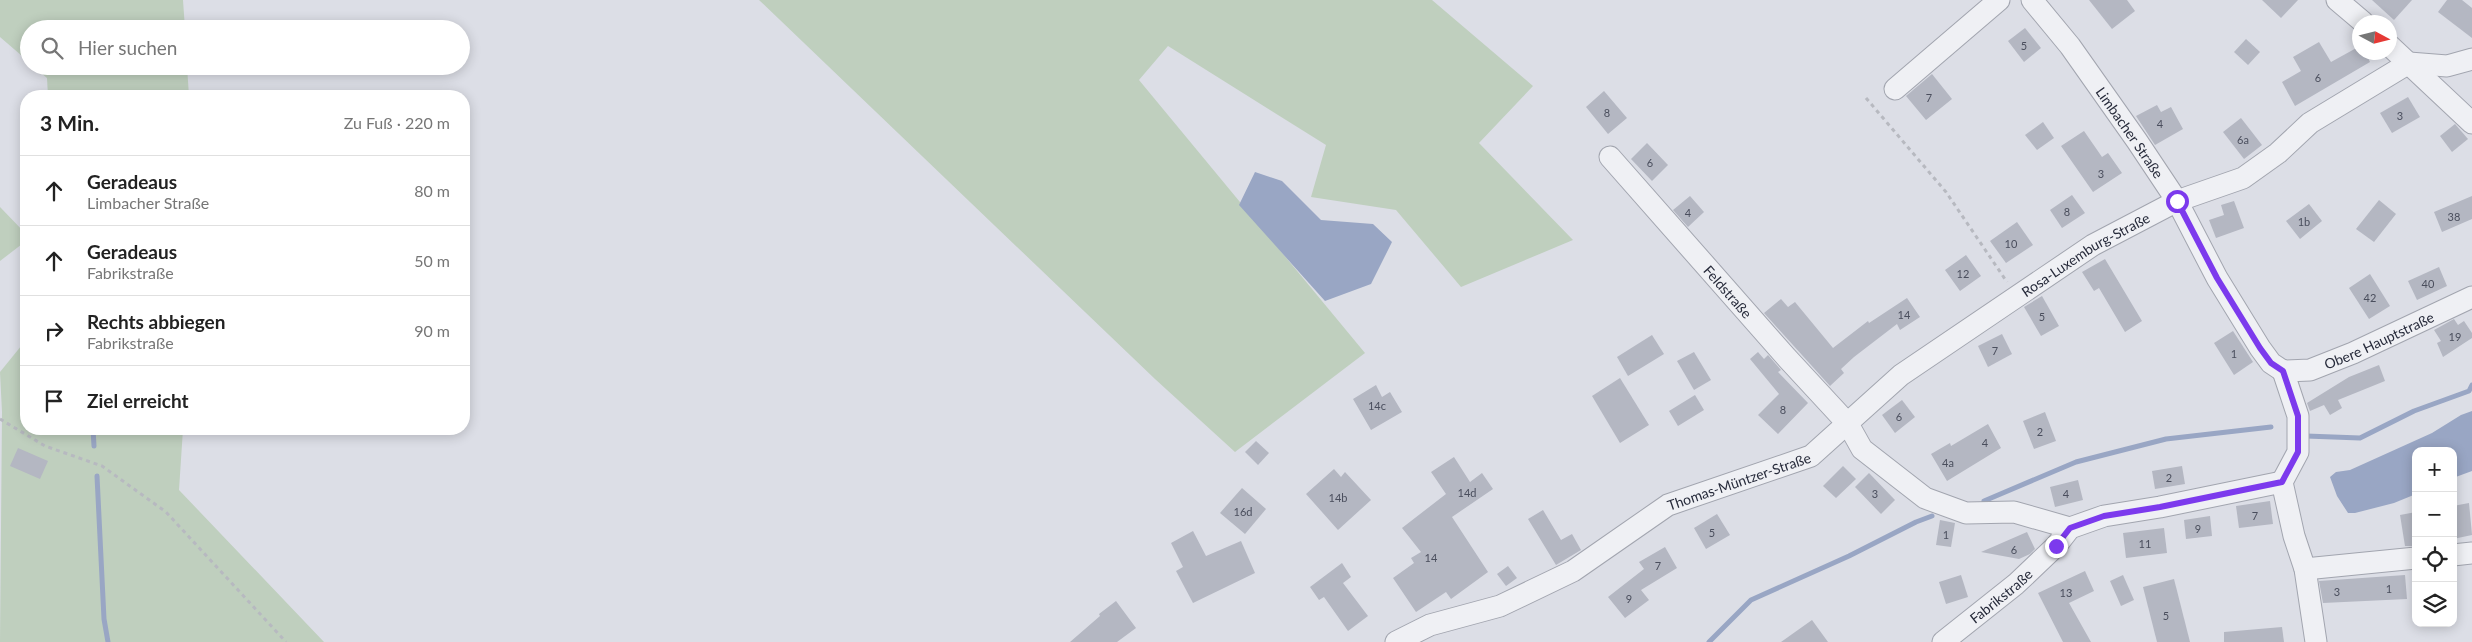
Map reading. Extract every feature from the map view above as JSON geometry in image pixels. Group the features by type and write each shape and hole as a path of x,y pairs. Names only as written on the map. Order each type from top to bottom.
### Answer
{"street":[{"path":"1896,89 1999,0"},
{"name":"Limbacher Straße","path":"2032,0 2070,46 2177,201 2217,278 2271,363 2283,371"},
{"path":"2337,0 2355,15"},
{"path":"2397,52 2472,123"},
{"path":"2409,63 2447,66 2472,59"},
{"name":"Rosa-Luxemburg-Straße","path":"1848,424 1901,375 2093,245 2177,201 2243,178 2278,153 2310,123 2409,63"},
{"name":"Feldstraße","path":"1610,157 1786,358 1848,424"},
{"name":"Obere Hauptstraße","path":"2283,371 2310,370 2353,353 2472,297"},
{"path":"2283,371 2298,416 2298,452 2282,482 2294,536 2305,569 2316,642"},
{"path":"1848,424 1862,449 1925,498 1966,513 2014,512 2070,528 2104,516 2160,507 2282,482"},
{"name":"Thomas-Müntzer-Straße","path":"1396,642 1430,625 1500,606 1565,575 1668,505 1811,456 1848,424"},
{"name":"Fabrikstraße","path":"1943,642 2016,584 2056,546 2070,528"},
{"path":"2457,555 2472,553"},
{"path":"2305,569 2412,558"}],"path":[{"path":"1866,98 1946,192 2018,296"},
{"path":"0,419 20,431"},
{"path":"27,435 45,446 102,466 166,512 286,642"}],"green space":[{"path":"0,0 183,0 184,20 20,20 20,54 0,37"},
{"path":"759,0 1432,0 1533,86 1479,143 1573,240 1461,287 1396,210 1311,197 1326,145 1168,46 1139,80 1365,353 1235,452 1155,379"},
{"path":"44,75 188,75 189,90 48,90 47,78"},
{"path":"0,207 20,228 20,246 0,261"},
{"path":"20,347 20,435 183,435 179,490 324,642 0,642 2,412 0,372"}],"water":[{"path":"1255,172 1282,181 1321,220 1373,224 1392,242 1371,284 1325,301 1239,205"},
{"path":"2472,411 2472,471 2457,477 2457,447 2412,447 2412,496 2394,503 2348,513 2337,496 2330,477 2336,472 2350,470 2432,433 2461,415"}],"building":[{"path":"2089,0 2127,0 2135,11 2112,29"},
{"path":"2262,0 2298,0 2281,18"},
{"path":"2372,0 2412,0 2397,17 2397,15 2388,15"},
{"path":"2447,0 2462,0 2472,8 2472,38 2438,12"},
{"path":"2025,28 2041,48 2024,62 2008,41"},
{"path":"2246,39 2260,52 2248,65 2234,52"},
{"path":"2319,42 2331,62 2352,50 2352,60 2369,60 2370,62 2295,106 2282,82 2301,71 2293,57"},
{"path":"1932,74 1952,99 1926,120 1906,96"},
{"path":"1604,91 1627,118 1608,134 1586,107"},
{"path":"2408,97 2420,117 2392,133 2380,113"},
{"path":"2157,105 2161,112 2171,107 2183,129 2155,145 2136,116"},
{"path":"2241,118 2262,145 2244,159 2223,132"},
{"path":"2043,122 2054,138 2037,150 2025,135"},
{"path":"2455,124 2468,139 2452,152 2440,136"},
{"path":"2084,131 2102,157 2108,153 2122,173 2093,192 2061,146"},
{"path":"1647,143 1668,165 1652,181 1631,159"},
{"path":"2072,195 2085,213 2062,228 2050,210"},
{"path":"1690,196 1704,212 1688,227 1673,210"},
{"path":"2472,196 2472,219 2442,232 2434,212"},
{"path":"2379,200 2396,214 2374,242 2356,229"},
{"path":"2234,201 2244,228 2216,238 2209,220 2224,215 2221,205"},
{"path":"2309,204 2322,221 2300,239 2286,221"},
{"path":"2017,222 2033,245 2006,263 1990,241"},
{"path":"1966,255 1981,276 1960,291 1945,270"},
{"path":"2105,259 2142,321 2125,332 2099,288 2094,291 2082,272"},
{"path":"2439,267 2447,286 2417,300 2408,281"},
{"path":"2370,274 2390,306 2369,319 2349,288"},
{"path":"2042,296 2059,326 2041,336 2024,307"},
{"path":"1907,298 1920,317 1900,330 1897,324 1841,369 1844,373 1830,386 1764,313 1781,299 1788,307 1795,302 1833,348 1868,321 1869,323"},
{"path":"2454,319 2458,325 2464,321 2472,333 2472,338 2443,357 2437,343 2441,341 2434,330"},
{"path":"2233,331 2253,362 2234,375 2214,343"},
{"path":"2002,334 2012,354 1988,367 1978,346"},
{"path":"1652,335 1664,354 1628,376 1617,357"},
{"path":"1694,352 1711,380 1694,390 1677,361"},
{"path":"1758,352 1764,359 1768,355 1781,370 1778,372 1808,403 1778,434 1758,415 1779,394 1750,359"},
{"path":"2379,365 2385,381 2338,400 2342,408 2330,415 2324,405 2310,411 2307,403 2349,377"},
{"path":"1620,378 1649,425 1620,443 1592,396"},
{"path":"1376,385 1382,397 1390,392 1402,412 1371,430 1353,399"},
{"path":"1695,395 1704,410 1678,426 1669,411"},
{"path":"1902,400 1915,417 1895,433 1882,415"},
{"path":"2045,412 2056,441 2034,449 2023,421"},
{"path":"1988,424 2001,448 1947,481 1931,454 1950,443 1951,446"},
{"path":"1256,441 1269,453 1258,465 1245,452"},
{"path":"18,448 48,461 40,479 10,466"},
{"path":"1454,457 1470,482 1482,473 1493,489 1452,517 1488,572 1451,599 1446,592 1416,612 1393,578 1414,563 1411,558 1421,552 1402,528 1446,494 1431,472"},
{"path":"1843,466 1856,479 1836,498 1823,486"},
{"path":"2182,466 2185,484 2155,489 2152,471"},
{"path":"1334,469 1341,477 1345,472 1371,500 1338,530 1306,494"},
{"path":"1869,473 1895,500 1881,514 1855,487"},
{"path":"2078,480 2083,500 2055,507 2050,487"},
{"path":"1242,488 1266,509 1245,534 1220,513"},
{"path":"2270,501 2273,524 2239,528 2236,506"},
{"path":"2469,503 2472,535 2457,538 2457,505"},
{"path":"1543,510 1561,540 1572,534 1581,550 1556,565 1528,519"},
{"path":"2412,513 2412,546 2405,546 2400,515"},
{"path":"1717,514 1730,535 1706,549 1694,528"},
{"path":"2210,516 2212,536 2186,539 2184,520"},
{"path":"1940,520 1955,523 1951,547 1936,545"},
{"path":"2164,528 2167,553 2126,558 2123,533"},
{"path":"1193,531 1206,556 1241,541 1255,573 1193,603 1176,571 1183,567 1171,543"},
{"path":"2027,532 2035,549 2030,554 2019,559 1981,552"},
{"path":"1665,547 1677,568 1641,590 1649,600 1625,618 1608,597 1644,569 1639,562"},
{"path":"1342,563 1351,577 1343,583 1368,616 1348,631 1324,597 1319,600 1310,587"},
{"path":"1508,566 1517,578 1506,586 1497,574"},
{"path":"2085,571 2094,591 2069,603 2091,642 2063,642 2038,593"},
{"path":"1961,575 1968,597 1946,604 1939,582"},
{"path":"2123,575 2134,600 2121,606 2110,581"},
{"path":"2405,575 2407,599 2323,603 2319,581"},
{"path":"2174,579 2190,642 2157,642 2143,587"},
{"path":"1116,601 1136,628 1117,642 1070,642 1100,616 1099,614"},
{"path":"1812,620 1828,642 1781,642"},
{"path":"2282,627 2284,642 2224,642 2224,632"}],"waterway":[{"path":"2306,436 2360,438 2414,411 2469,391 2472,385"},
{"path":"1984,501 2076,462 2166,439 2271,427"},
{"path":"93,435 94,446"},
{"path":"97,476 104,619 108,642"},
{"path":"1709,642 1751,600 1932,516"}],"route":[{"path":"2056,546 2070,528 2104,516 2160,507 2282,482 2298,452 2298,416 2283,371 2271,363 2260,348 2217,278 2177,201"}]}
